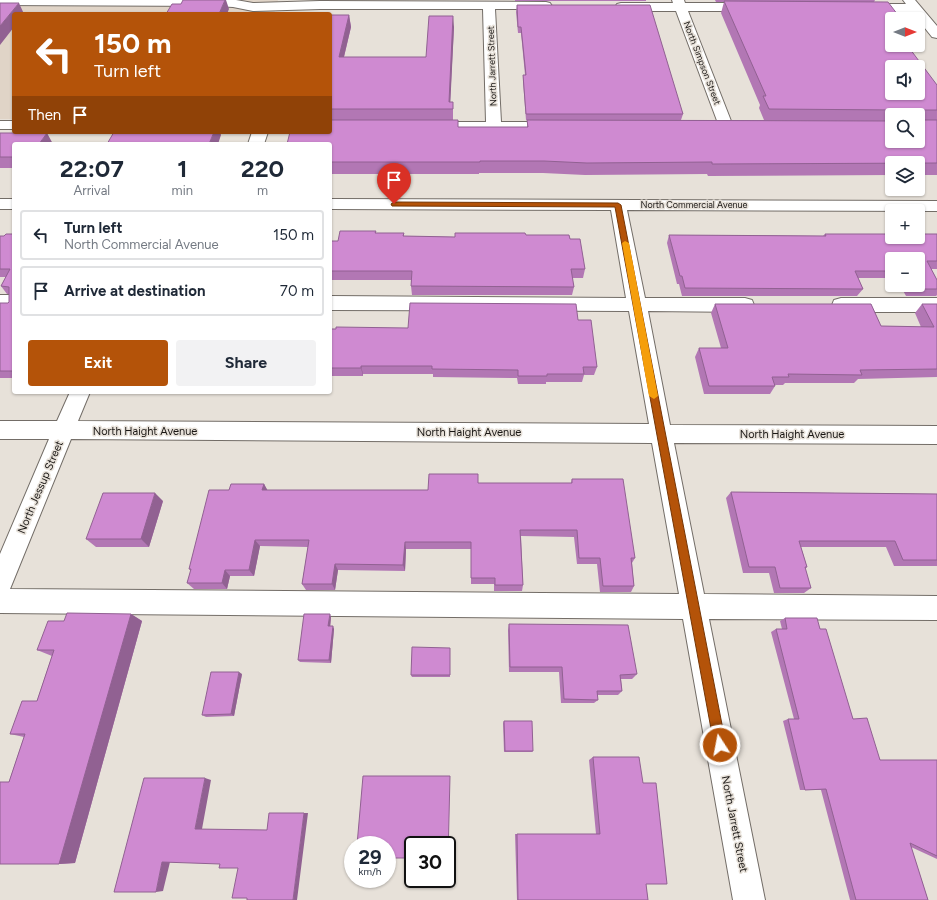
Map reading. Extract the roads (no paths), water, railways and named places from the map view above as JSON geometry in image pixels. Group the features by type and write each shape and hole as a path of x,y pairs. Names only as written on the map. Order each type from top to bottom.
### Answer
{"street":[{"path":"0,1 215,2 298,11 320,5 560,6"},
{"path":"606,7 679,4 764,7"},
{"name":"North Simpson Street","path":"679,4 726,126"},
{"path":"851,8 912,4 937,34"},
{"name":"North Jarrett Street","path":"490,6 494,126"},
{"path":"0,125 12,125"},
{"path":"416,126 571,126"},
{"path":"710,126 742,126"},
{"path":"0,204 12,204"},
{"name":"North Commercial Avenue","path":"332,204 937,206"},
{"name":"North Jarrett Street","path":"618,205 749,900"},
{"path":"0,302 12,302"},
{"path":"332,303 763,305"},
{"path":"826,305 937,305"},
{"name":"North Jessup Street","path":"0,583 79,394"},
{"name":"North Haight Avenue","path":"0,430 937,435"},
{"path":"0,601 937,608"}]}
